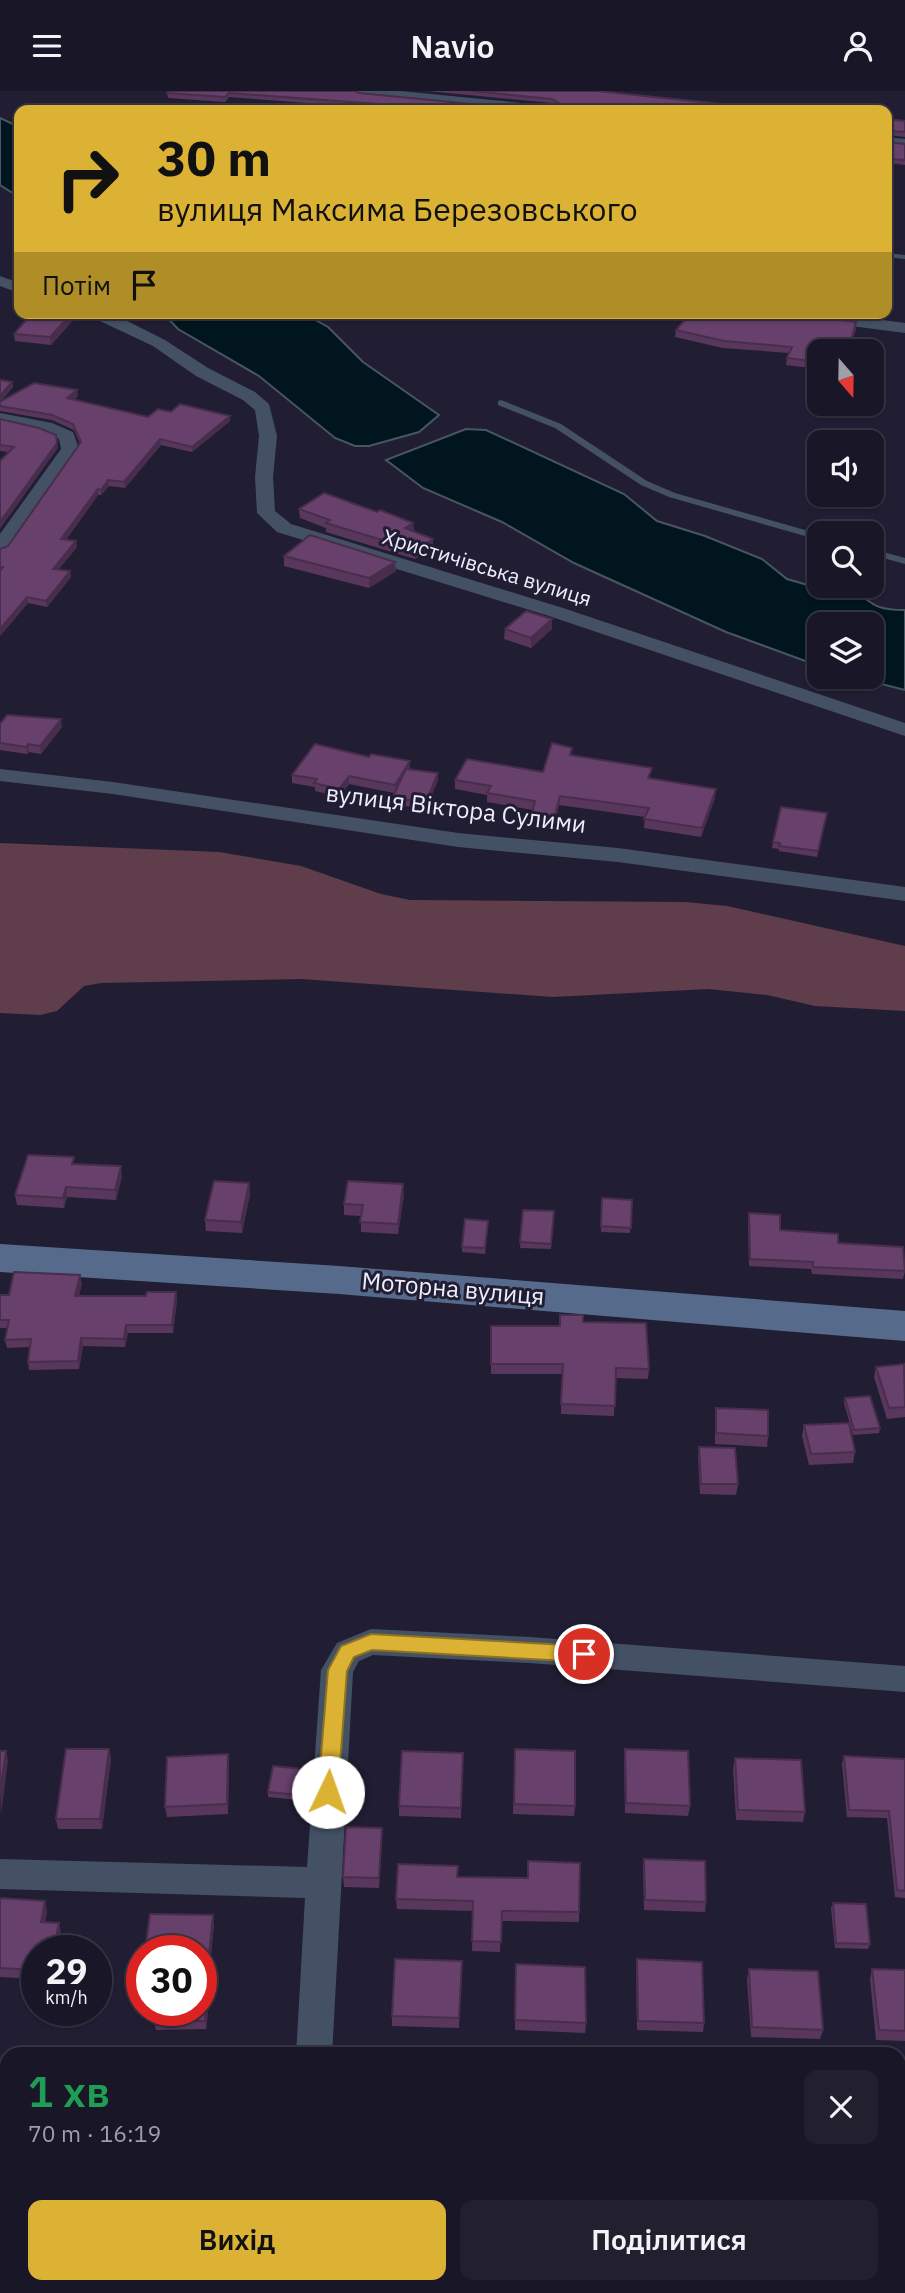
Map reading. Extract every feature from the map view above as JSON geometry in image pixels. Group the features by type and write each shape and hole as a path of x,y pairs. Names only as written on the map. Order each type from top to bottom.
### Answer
{"street":[{"path":"359,91 501,105"},
{"name":"Христичівська вулиця","path":"108,319 159,343 202,372 248,396 263,408 268,436 264,477 266,513 284,528 556,612 905,730"},
{"path":"836,319 905,328"},
{"path":"0,418 46,427 66,436 71,449 0,547"},
{"name":"вулиця Віктора Сулими","path":"0,775 113,788 458,840 618,855 905,894"},
{"name":"Моторна вулиця","path":"0,1258 339,1280 905,1326"},
{"path":"314,2047 337,1670 348,1652 371,1642 530,1650 905,1679"},
{"path":"0,1874 323,1884"}],"lane":[{"path":"501,403 558,426 645,483 672,495 807,534"},
{"path":"884,555 905,561"}],"shaded area":[{"path":"0,843 219,852 301,866 381,894 410,900 685,902 727,906 905,946 905,1011 815,1006 767,995 708,989 553,997 301,979 101,983 84,986 57,1011 40,1015 0,1013"}],"water":[{"path":"0,118 14,125 14,194 0,185"},
{"path":"169,319 314,319 328,327 363,362 439,415 419,432 369,446 355,446 335,438 259,376 178,329"},
{"path":"466,429 486,430 624,494 657,521 705,536 762,559 787,579 807,585 807,598 865,598 877,606 905,610 905,690 884,685 884,612 807,612 807,662 726,632 574,563 502,522 423,488 386,460"}],"building":[{"path":"355,91 482,105 390,105 229,93 225,97 167,93"},
{"path":"471,91 598,91 730,105 562,105 552,99"},
{"path":"892,120 905,121 905,132 892,131"},
{"path":"892,143 905,144 905,160 892,159"},
{"path":"27,319 66,319 50,337 14,334"},
{"path":"686,319 834,319 856,322 851,339 807,339 807,360 787,358 792,347 724,341 676,330"},
{"path":"0,380 12,382 0,396"},
{"path":"34,383 77,390 67,398 148,417 158,409 171,412 180,404 230,416 192,447 160,439 124,482 108,480 101,490 98,489 61,539 76,541 53,569 70,571 46,601 27,597 0,629 0,571 3,567 0,567 0,549 8,546 81,442 73,424 52,415 0,406 0,402"},
{"path":"0,419 56,435 57,443 0,522 0,461 14,447 0,445"},
{"path":"324,493 413,523 405,528 433,539 415,550 326,523 330,520 299,509"},
{"path":"310,535 395,562 369,578 284,556"},
{"path":"526,611 552,619 531,638 505,629"},
{"path":"7,715 61,719 40,746 28,744 26,747 0,743 0,724"},
{"path":"552,743 572,748 570,755 652,768 648,778 716,789 702,828 644,819 649,808 560,796 554,819 531,817 535,801 487,793 491,786 455,780 467,759 543,772"},
{"path":"315,744 369,757 371,754 410,761 395,785 349,776 339,789 314,783 317,779 292,775"},
{"path":"406,769 438,773 426,802 392,798"},
{"path":"781,807 827,813 818,851 779,846 780,843 773,842"},
{"path":"28,1155 74,1157 72,1164 121,1166 115,1190 66,1187 63,1198 15,1195"},
{"path":"214,1181 249,1183 241,1222 205,1220"},
{"path":"348,1181 403,1184 398,1224 360,1222 363,1205 344,1204"},
{"path":"602,1198 632,1200 631,1228 601,1226"},
{"path":"523,1210 554,1211 551,1244 520,1242"},
{"path":"749,1213 780,1215 780,1230 838,1234 838,1243 903,1247 905,1271 813,1267 813,1262 750,1259"},
{"path":"465,1219 488,1221 485,1248 462,1247"},
{"path":"14,1272 80,1275 75,1296 146,1296 147,1292 176,1292 172,1325 126,1325 124,1339 81,1338 78,1361 28,1362 31,1339 5,1340 9,1320 0,1320 0,1295 9,1295"},
{"path":"560,1315 583,1315 583,1322 646,1323 649,1369 616,1368 615,1406 561,1404 563,1364 491,1364 491,1326 560,1326"},
{"path":"904,1364 905,1407 889,1408 876,1367"},
{"path":"870,1396 880,1428 854,1430 845,1398"},
{"path":"716,1408 768,1410 768,1436 716,1433"},
{"path":"849,1423 855,1452 811,1454 804,1425"},
{"path":"699,1447 735,1448 738,1484 701,1484"},
{"path":"66,1749 109,1749 100,1819 56,1819"},
{"path":"515,1749 575,1751 575,1806 514,1804"},
{"path":"625,1749 688,1751 690,1806 626,1803"},
{"path":"0,1751 6,1751 0,1792"},
{"path":"402,1751 463,1753 461,1808 399,1806"},
{"path":"228,1754 227,1804 165,1807 167,1757"},
{"path":"844,1756 905,1759 905,1891 897,1890 889,1811 849,1810"},
{"path":"735,1758 801,1760 805,1812 738,1810"},
{"path":"273,1766 303,1769 298,1795 268,1792"},
{"path":"346,1827 382,1828 379,1878 343,1877"},
{"path":"644,1859 705,1861 706,1902 645,1900"},
{"path":"528,1861 580,1863 579,1912 502,1911 501,1942 472,1941 473,1901 396,1899 398,1864 458,1866 457,1877 528,1878"},
{"path":"0,1898 45,1901 41,1922 59,1923 56,1935 21,1935 21,1969 0,1968"},
{"path":"833,1903 866,1904 870,1944 836,1943"},
{"path":"150,1914 213,1915 211,1935 147,1935"},
{"path":"395,1959 462,1961 459,2018 392,2016"},
{"path":"637,1959 702,1962 704,2023 638,2021"},
{"path":"516,1964 585,1967 586,2023 515,2020"},
{"path":"749,1969 818,1971 823,2030 752,2027"},
{"path":"872,1969 905,1970 905,2031 879,2030"}],"route":[{"path":"328,1792 337,1670 348,1652 371,1642 584,1654"}]}
